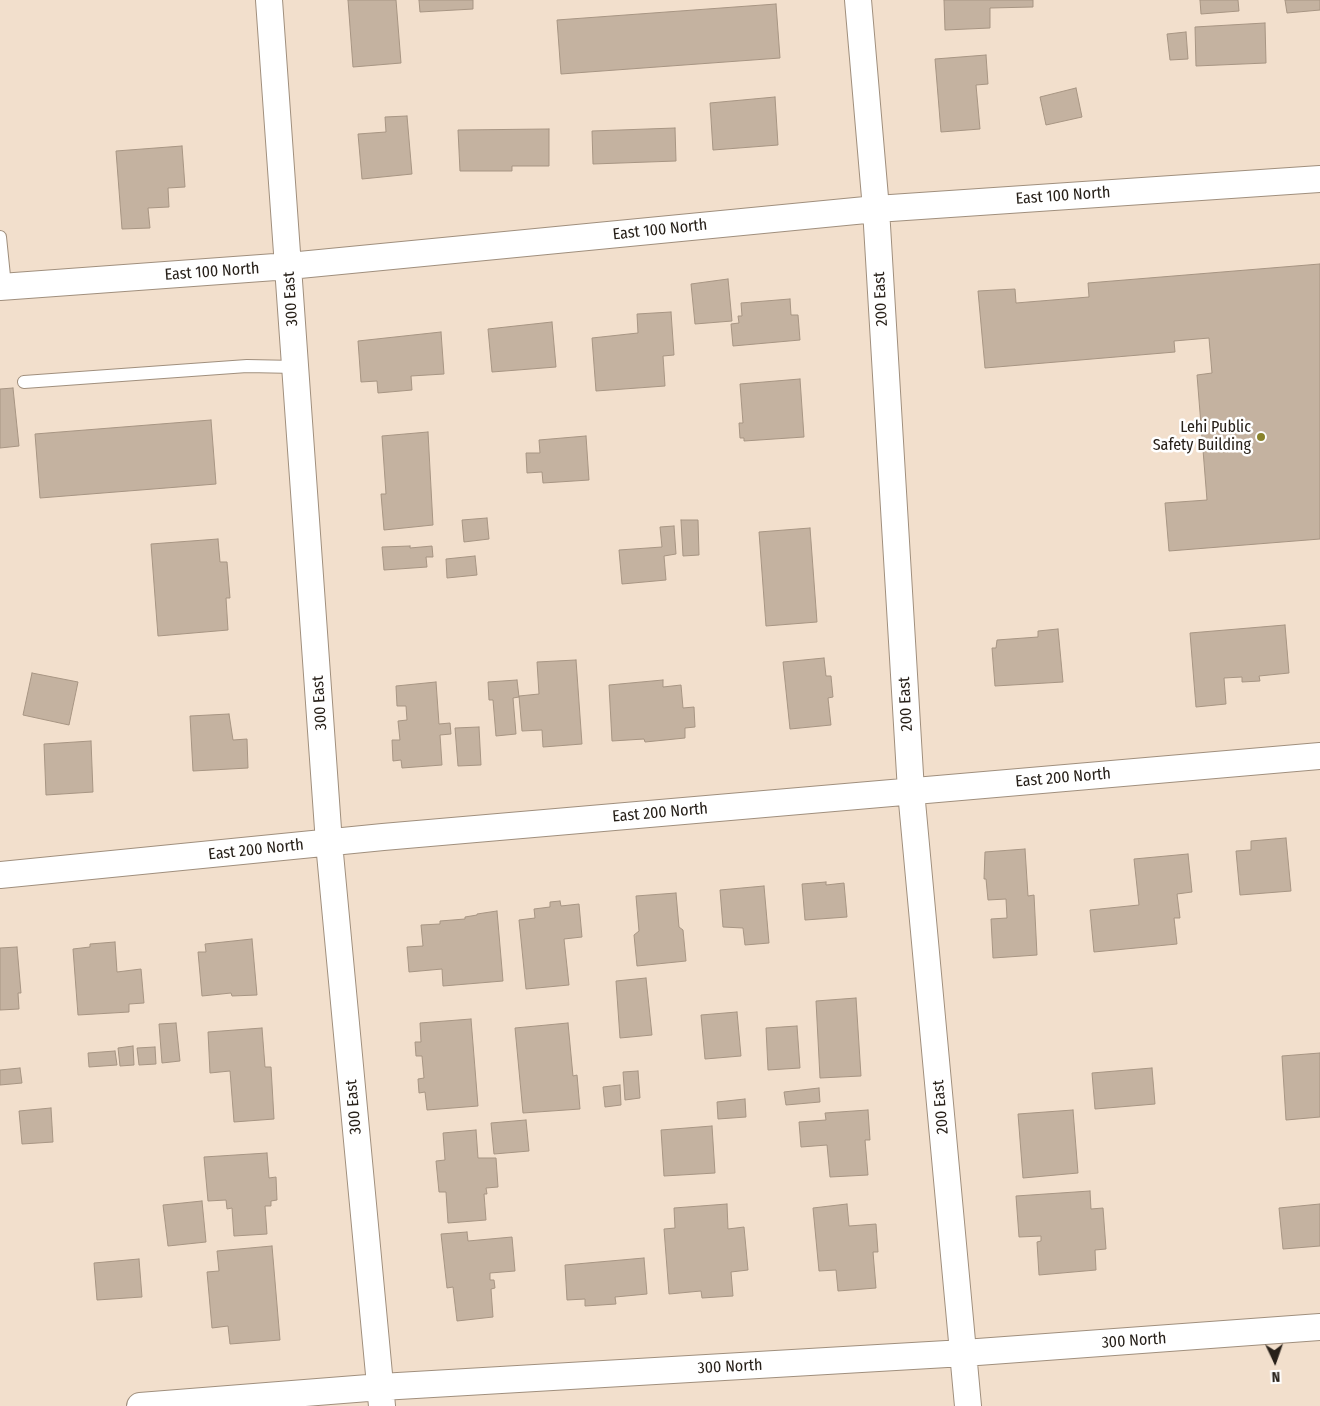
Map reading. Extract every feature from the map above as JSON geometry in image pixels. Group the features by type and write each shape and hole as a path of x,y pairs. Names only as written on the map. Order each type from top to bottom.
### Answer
{"street":[{"name":"300 East","path":"269,0 329,843 381,1397"},
{"name":"200 East","path":"858,0 876,209 911,791 968,1406"},
{"name":"East 100 North","path":"3,286 289,266 876,209 1320,179"},
{"name":"East 200 North","path":"0,875 329,843 1320,756"},
{"name":"300 North","path":"140,1406 381,1397 1320,1327"}],"lane":[{"path":"0,237 3,286"},
{"path":"24,382 247,366 296,367"}],"building":[{"path":"348,0 396,0 401,63 353,67"},
{"path":"419,0 473,0 473,9 420,12"},
{"path":"944,0 1033,0 1033,7 990,8 990,28 945,30"},
{"path":"1200,0 1238,0 1239,11 1201,14"},
{"path":"1285,0 1320,0 1320,10 1287,13"},
{"path":"776,4 780,58 561,74 557,20"},
{"path":"1265,23 1266,63 1196,66 1195,27"},
{"path":"1186,32 1188,59 1170,60 1167,34"},
{"path":"986,55 988,84 976,85 980,129 941,132 935,59"},
{"path":"1076,88 1082,117 1046,125 1040,97"},
{"path":"775,97 778,145 713,150 710,103"},
{"path":"407,116 412,174 362,179 358,134 386,132 385,117"},
{"path":"675,128 676,161 593,164 592,131"},
{"path":"549,129 549,166 512,166 512,171 460,171 458,130"},
{"path":"182,146 185,187 168,188 169,207 148,208 150,228 122,229 116,151"},
{"name":"Lehi Public Safety Building","path":"1320,264 1320,539 1169,551 1165,503 1207,500 1197,375 1212,373 1209,338 1174,341 1175,352 985,368 978,291 1015,289 1016,303 1089,297 1088,283"},
{"path":"728,279 732,321 695,324 691,284"},
{"path":"790,299 791,315 798,315 800,340 733,346 731,324 739,323 738,316 742,316 741,303"},
{"path":"671,312 674,355 663,356 665,386 596,391 592,338 638,333 637,314"},
{"path":"552,322 556,367 492,372 488,329"},
{"path":"441,332 444,374 411,376 412,390 378,393 377,381 361,382 358,341"},
{"path":"800,379 804,437 744,441 744,438 740,438 739,423 743,423 740,384"},
{"path":"13,388 19,446 0,448 0,389"},
{"path":"211,420 216,484 40,498 35,434"},
{"path":"428,432 433,525 384,530 381,494 386,494 382,436"},
{"path":"586,436 589,480 543,483 542,472 527,473 526,453 540,453 539,440"},
{"path":"487,518 489,539 464,542 462,520"},
{"path":"681,520 698,520 699,555 683,556"},
{"path":"674,526 676,554 664,556 666,580 622,584 619,550 662,547 660,527"},
{"path":"810,528 817,622 766,626 759,532"},
{"path":"218,539 220,562 227,562 230,598 226,598 228,630 158,636 151,544"},
{"path":"410,546 410,548 432,546 433,557 426,557 427,567 384,570 382,547"},
{"path":"475,556 477,575 447,578 446,559"},
{"path":"1285,625 1289,673 1259,676 1260,681 1242,682 1242,677 1224,678 1226,704 1196,707 1190,633"},
{"path":"1058,629 1063,682 995,686 992,648 996,648 997,640 1038,637 1038,631"},
{"path":"824,658 826,676 831,676 833,697 828,698 831,725 790,729 783,662"},
{"path":"576,660 582,744 543,747 542,730 522,731 519,696 539,694 537,662"},
{"path":"32,673 78,682 69,725 23,715"},
{"path":"517,680 519,697 513,698 516,734 496,736 493,700 489,700 488,682"},
{"path":"663,680 663,687 681,685 683,708 694,707 695,727 685,728 685,738 645,742 644,739 612,741 609,685"},
{"path":"436,682 439,724 450,723 451,734 440,735 442,765 402,768 401,760 393,761 392,740 400,740 398,721 407,720 406,706 397,706 396,686"},
{"path":"229,714 233,740 247,739 248,768 193,771 190,716"},
{"path":"479,727 481,765 458,766 455,728"},
{"path":"91,741 93,792 46,795 44,744"},
{"path":"1286,838 1291,891 1240,895 1236,851 1251,850 1251,841"},
{"path":"1025,849 1028,896 1034,895 1037,955 993,958 991,919 1007,918 1006,899 988,900 986,879 984,879 985,852"},
{"path":"1188,854 1192,892 1177,894 1180,918 1174,918 1177,944 1094,952 1090,910 1139,905 1134,859"},
{"path":"826,882 826,885 844,883 847,917 805,920 802,884"},
{"path":"764,886 769,943 745,945 743,928 723,927 720,890"},
{"path":"676,893 679,927 683,930 686,961 637,966 634,935 639,931 636,896"},
{"path":"560,901 561,906 579,904 582,937 564,939 569,985 526,989 519,920 535,918 534,909 550,907 550,902"},
{"path":"497,911 503,981 443,986 442,969 409,972 407,947 423,946 421,925 440,924 440,921 465,919 465,917 477,914"},
{"path":"252,939 257,995 232,996 231,993 202,996 198,952 206,952 205,944"},
{"path":"115,942 117,972 141,969 144,1003 129,1004 129,1012 78,1015 73,949 90,947 90,944"},
{"path":"17,947 21,993 18,993 19,1009 0,1010 0,948"},
{"path":"646,978 652,1035 620,1038 616,981"},
{"path":"856,998 861,1076 820,1078 816,1001"},
{"path":"737,1012 741,1056 705,1059 701,1015"},
{"path":"471,1019 478,1106 427,1110 425,1092 419,1093 418,1079 424,1078 422,1056 416,1056 415,1042 421,1042 420,1023"},
{"path":"176,1023 180,1061 162,1063 159,1024"},
{"path":"568,1023 573,1076 577,1075 580,1109 523,1113 515,1028"},
{"path":"797,1026 800,1068 768,1070 766,1028"},
{"path":"262,1028 265,1067 271,1067 274,1119 234,1122 230,1071 210,1073 208,1032"},
{"path":"133,1046 134,1065 120,1066 118,1048"},
{"path":"155,1047 156,1064 139,1065 137,1048"},
{"path":"115,1051 117,1065 89,1067 88,1053"},
{"path":"1320,1053 1320,1117 1286,1120 1282,1056"},
{"path":"20,1068 22,1083 0,1085 0,1070"},
{"path":"1152,1068 1155,1104 1095,1109 1092,1073"},
{"path":"638,1071 640,1098 625,1100 623,1072"},
{"path":"620,1085 621,1105 605,1107 603,1087"},
{"path":"819,1088 820,1102 786,1105 784,1092"},
{"path":"745,1099 746,1117 718,1119 717,1102"},
{"path":"51,1108 53,1142 22,1144 19,1111"},
{"path":"868,1110 870,1140 865,1140 868,1175 830,1177 827,1145 801,1147 799,1122 826,1120 825,1113"},
{"path":"1073,1110 1078,1173 1023,1178 1018,1114"},
{"path":"526,1120 529,1151 494,1154 491,1123"},
{"path":"712,1126 715,1173 664,1176 661,1130"},
{"path":"476,1130 478,1158 496,1158 498,1187 486,1188 487,1194 484,1194 486,1220 448,1223 446,1192 439,1192 436,1161 445,1160 443,1133"},
{"path":"267,1153 269,1178 276,1177 277,1200 271,1201 271,1206 265,1206 267,1234 234,1236 232,1208 227,1209 226,1200 208,1201 204,1157"},
{"path":"1090,1191 1091,1209 1103,1208 1106,1249 1095,1250 1096,1270 1039,1275 1037,1242 1041,1241 1041,1236 1019,1237 1016,1196"},
{"path":"202,1201 206,1242 168,1246 163,1205"},
{"path":"727,1204 728,1229 744,1227 748,1270 731,1272 733,1296 702,1298 701,1291 669,1294 664,1229 675,1228 674,1208"},
{"path":"847,1204 849,1226 876,1224 878,1252 873,1252 876,1288 838,1291 836,1270 819,1271 813,1208"},
{"path":"1320,1204 1320,1246 1283,1249 1279,1208"},
{"path":"467,1232 468,1241 512,1237 515,1271 490,1273 490,1280 494,1280 495,1288 491,1289 493,1317 457,1321 453,1287 447,1288 441,1234"},
{"path":"272,1246 280,1340 230,1344 228,1326 212,1328 207,1272 219,1271 217,1251"},
{"path":"644,1258 647,1294 615,1297 616,1304 585,1306 585,1299 567,1300 565,1265"},
{"path":"139,1259 142,1297 97,1300 94,1263"}],"place":[{"name":"Lehi Public Safety Building","path":"1261,437"}]}
